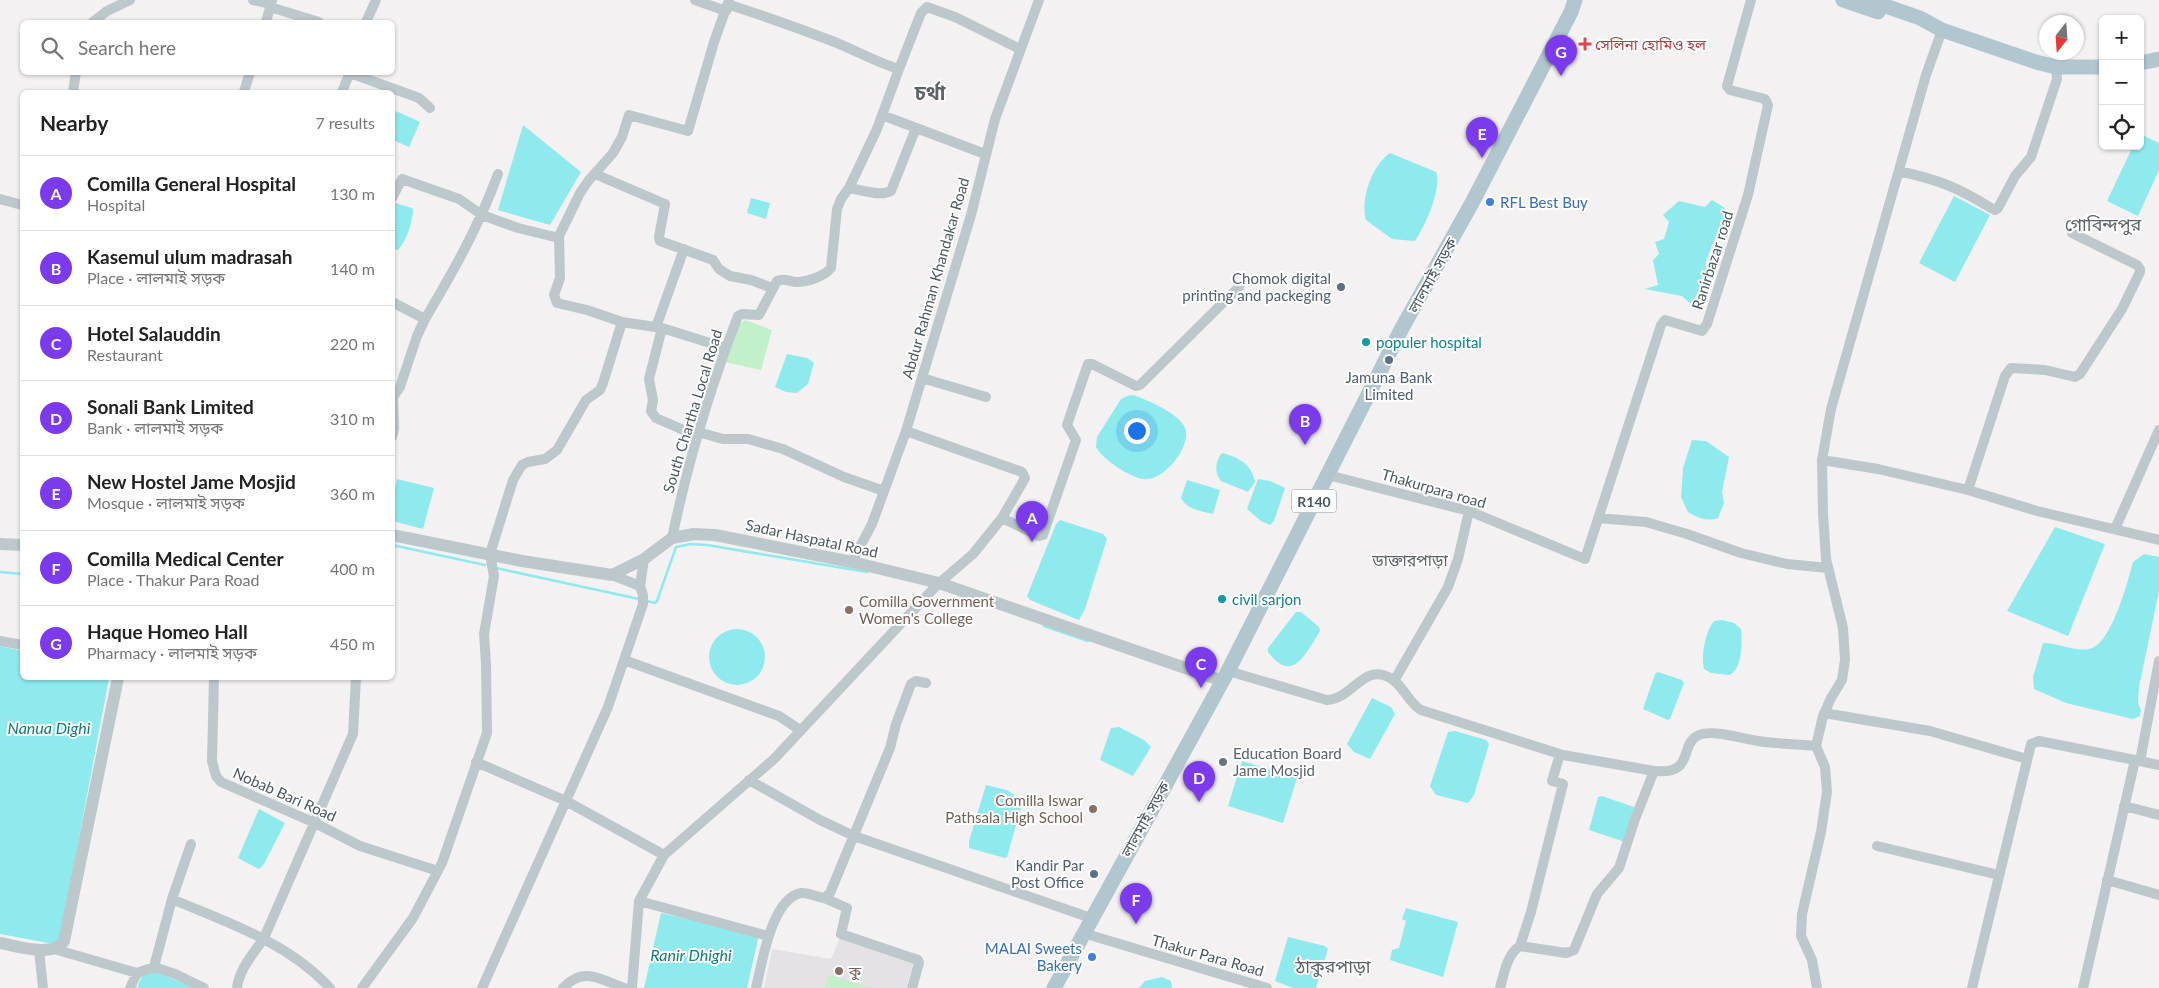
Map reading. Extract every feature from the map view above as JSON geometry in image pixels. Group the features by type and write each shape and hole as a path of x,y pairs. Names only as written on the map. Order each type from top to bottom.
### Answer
{"main road":[{"name":"লালমাই সড়ক","path":"1054,988 1226,676 1402,328 1473,201 1573,6 1582,0"},
{"path":"1843,0 1919,26 1942,30 2056,67 2099,67"},
{"path":"1868,0 1920,18 1942,30"},
{"path":"2144,62 2159,59"}],"street":[{"path":"96,20 107,11 130,0"},
{"path":"253,0 271,4 314,20"},
{"path":"367,20 376,0"},
{"path":"696,0 726,11"},
{"path":"726,348 659,328 622,322 587,310 557,303 554,295 560,278 559,236 577,198 614,153 622,137 629,115 688,131 714,42 730,0"},
{"name":"Abdur Rahman Khandakar Road","path":"852,562 872,524 906,431 971,215 994,119 1039,0"},
{"name":"Ranirbazar road","path":"1585,559 1661,326 1665,320 1702,331 1706,324 1748,195 1768,105 1765,99 1730,90 1727,86 1751,0"},
{"path":"267,20 271,4"},
{"path":"726,11 730,5 769,17 899,69"},
{"path":"595,174 663,202 666,206 659,236 660,241 716,261 719,269 730,276 751,280 772,288 777,281 782,279 798,282 827,273 831,268 834,216 841,199 849,188 882,115 921,13 927,7 955,17 1020,49"},
{"path":"1818,988 1812,960 1801,936 1802,914 1821,832 1827,792 1825,767 1816,746 1824,713 1842,680 1845,660 1843,628 1828,568 1823,514 1822,460 1831,409 1926,75 1942,30"},
{"path":"1899,172 1936,180 1963,191 1995,210 1998,208 2015,176 2031,157 2057,79 2056,67"},
{"path":"73,90 76,75"},
{"path":"245,90 249,75"},
{"path":"343,90 349,75"},
{"path":"358,75 419,98 427,103 430,108"},
{"path":"882,115 985,154"},
{"path":"849,188 880,194 887,194 891,191 916,128"},
{"path":"395,394 400,387 416,336 457,267 482,215 498,174"},
{"path":"395,192 402,179 459,198 482,215 518,228 556,237 559,236"},
{"path":"0,200 20,205"},
{"path":"1968,490 2006,376 2011,368 2045,370 2075,377 2080,374 2122,309 2140,272 2137,266 2072,233"},
{"path":"684,249 659,328 650,379 653,400 651,411 656,418 698,434 723,439 748,439 783,448 844,477 884,491"},
{"path":"1002,518 1039,536 1043,535 1076,440 1067,425 1088,364 1092,364 1136,386 1140,385 1239,287"},
{"name":"South Chartha Local Road","path":"672,538 698,434 738,316 742,314 759,315 772,288"},
{"path":"395,304 425,319"},
{"path":"362,988 414,918 438,871 487,733 484,634 494,576 490,554 513,480 522,465 545,459 557,450 586,400 600,390 622,322"},
{"path":"922,378 986,397"},
{"path":"2115,530 2159,430"},
{"path":"632,988 639,901 664,854 774,759 936,587 973,554 1002,518 1025,478 1022,472 906,431"},
{"path":"1822,460 1878,469 1968,490 2037,511 2159,540"},
{"name":"Thakurpara road","path":"1328,475 1469,512 1585,559"},
{"path":"1394,680 1448,587 1458,559 1469,512"},
{"path":"1598,518 1646,522 1741,553 1787,564 1828,568"},
{"name":"Sadar Haspatal Road","path":"612,575 644,560 672,538 694,534 715,535 852,562 1226,676"},
{"path":"395,536 612,575 642,595"},
{"path":"0,544 20,545"},
{"path":"482,988 608,707 624,660 642,595 644,560"},
{"path":"0,641 20,646"},
{"path":"624,660 779,716 800,730"},
{"path":"2083,988 2124,806 2138,761 2159,661"},
{"path":"1226,676 1327,700 1342,697 1362,679 1372,674 1382,673 1394,680 1413,705 1421,710 1560,754 1654,771 1673,770 1682,764 1692,740 1704,734 1816,746"},
{"path":"54,949 62,945 68,929 118,680"},
{"name":"Nobab Bari Road","path":"214,680 212,761 216,776 229,786 314,823 360,846 438,871"},
{"path":"238,988 238,979 264,938 353,734 356,680"},
{"path":"824,898 830,893 890,748 896,724 911,684 916,681 926,683"},
{"path":"1824,713 1930,731 2027,759"},
{"path":"1972,988 2031,744 2038,741 2159,765"},
{"path":"1500,988 1508,961 1514,950 1520,946 1531,912 1563,784 1552,781 1560,754"},
{"path":"476,762 566,801 664,854"},
{"path":"1520,946 1566,953 1574,950 1597,894 1619,868 1635,819 1654,771"},
{"path":"749,780 820,820 854,836 1091,918"},
{"path":"2124,806 2159,815"},
{"path":"154,967 172,899 191,844"},
{"path":"1878,846 1999,875"},
{"path":"2107,880 2159,895"},
{"path":"756,988 768,936 780,911 793,896 803,892 824,898 847,908 841,934 918,960 919,963 912,988"},
{"path":"172,899 264,938 316,973 330,988"},
{"path":"639,901 768,936"},
{"name":"Thakur Para Road","path":"1083,933 1267,988"},
{"path":"0,943 39,950 54,949 137,973 154,967 175,974 204,988"},
{"path":"39,950 43,988"},
{"path":"130,988 137,973"},
{"path":"563,988 573,978 580,975 594,976 624,988"}],"shaded area":[{"name":"কু","path":"840,938 914,961 906,988 764,988 772,949 831,959"}],"green space":[{"path":"745,320 772,330 761,370 725,362 739,325"},
{"path":"829,975 871,988 825,988"}],"water":[{"path":"396,111 420,122 409,147 395,141"},
{"path":"523,125 581,172 550,225 498,210"},
{"path":"2144,136 2159,143 2159,170 2138,216 2107,201 2131,150 2144,150"},
{"path":"1390,153 1436,172 1437,188 1435,197 1428,217 1415,241 1392,239 1366,220 1365,203 1369,184 1378,166"},
{"path":"1954,196 1990,215 1955,282 1919,263"},
{"path":"751,198 770,203 766,219 747,213"},
{"path":"1712,200 1725,208 1726,218 1712,245 1706,261 1706,274 1692,305 1682,296 1645,289 1658,285 1653,260 1659,254 1655,242 1664,239 1669,222 1663,215 1679,201 1705,207"},
{"path":"395,203 413,210 412,220 404,242 398,250 395,249"},
{"path":"787,354 807,358 814,363 808,384 797,393 786,392 775,387"},
{"path":"1133,395 1170,412 1182,422 1185,428 1184,444 1174,462 1159,475 1151,478 1137,478 1124,471 1104,457 1096,447 1097,437 1121,399"},
{"path":"1692,440 1706,441 1729,457 1722,492 1724,503 1718,518 1699,518 1691,514 1688,512 1681,497 1683,468"},
{"path":"1222,453 1239,459 1251,470 1255,482 1248,492 1221,481 1219,478 1216,467"},
{"path":"397,479 434,488 423,529 395,522 395,488"},
{"path":"1258,479 1270,481 1285,488 1274,521 1270,525 1261,521 1247,509"},
{"path":"1187,480 1220,490 1213,514 1195,509 1184,502 1181,498"},
{"path":"1060,520 1103,534 1107,539 1085,609 1079,620 1030,600 1027,596 1056,524"},
{"path":"2055,527 2105,544 2068,636 2007,611"},
{"path":"2144,554 2159,557 2159,591 2139,687 2138,703 2141,710 2140,716 2133,719 2066,703 2034,689 2033,677 2043,643 2083,650 2097,645 2104,637 2117,612 2133,562"},
{"path":"1296,612 1301,612 1319,627 1320,631 1298,662 1292,666 1285,666 1268,652 1268,648"},
{"path":"1722,620 1734,623 1741,629 1739,660 1730,675 1711,673 1704,669 1703,664 1704,644 1708,631 1714,621"},
{"path":"737,629 748,631 757,637 763,646 765,657 763,668 757,677 748,683 737,685 726,683 717,677 711,668 709,657 711,646 717,637 726,631"},
{"name":"Nanua Dighi","path":"0,646 20,651 20,680 109,680 59,945 0,934"},
{"path":"1658,672 1682,680 1684,683 1668,720 1643,709 1655,674"},
{"path":"1372,698 1391,707 1395,714 1370,759 1354,752 1347,744"},
{"path":"1119,727 1144,740 1151,747 1133,776 1100,760 1111,728"},
{"path":"1455,731 1486,740 1489,744 1474,795 1468,803 1436,795 1430,786 1448,732"},
{"path":"1242,761 1297,778 1283,823 1228,806"},
{"path":"986,785 1007,790 1023,801 1007,857 1005,858 969,848 969,841"},
{"path":"1602,796 1634,807 1625,842 1589,830 1598,797"},
{"path":"259,809 285,823 264,864 259,869 238,858"},
{"path":"1406,908 1458,922 1443,977 1390,960 1392,950 1399,948 1406,921 1402,919"},
{"name":"Ranir Dhighi","path":"661,913 759,935 747,988 644,988"},
{"path":"1288,937 1325,946 1328,949 1316,988 1293,988 1275,981"},
{"path":"151,970 195,988 137,988 143,973"},
{"path":"1162,977 1171,981 1172,988 1139,988 1145,981"}],"waterway":[{"path":"647,601 655,603 657,601 676,547 691,544 707,545 867,572"},
{"path":"395,546 485,565"},
{"path":"496,568 639,599"},
{"path":"0,572 20,574"},
{"path":"1044,626 1088,641"}],"place":[{"name":"সেলিনা হোমিও হল","path":"1585,44"},
{"name":"Haque Homeo Hall","path":"1561,76"},
{"name":"New Hostel Jame Mosjid","path":"1482,158"},
{"name":"RFL Best Buy","path":"1490,202"},
{"name":"Chomok digital printing and packeging","path":"1341,287"},
{"name":"populer hospital","path":"1366,342"},
{"name":"Jamuna Bank Limited","path":"1389,360"},
{"name":"Kasemul ulum madrasah","path":"1305,445"},
{"name":"Comilla General Hospital","path":"1032,542"},
{"name":"civil sarjon","path":"1222,599"},
{"name":"Comilla Government Women's College","path":"849,610"},
{"name":"Hotel Salauddin","path":"1201,688"},
{"name":"Education Board Jame Mosjid","path":"1223,762"},
{"name":"Sonali Bank Limited","path":"1199,802"},
{"name":"Comilla Iswar Pathsala High School","path":"1093,809"},
{"name":"Kandir Par Post Office","path":"1094,874"},
{"name":"Comilla Medical Center","path":"1136,924"},
{"name":"MALAI Sweets Bakery","path":"1092,957"},
{"name":"কু","path":"839,971"}],"district":[{"name":"চর্থা","path":"930,92"},
{"name":"গোবিন্দপুর","path":"2103,224"},
{"name":"ডাক্তারপাড়া","path":"1410,559"},
{"name":"ঠাকুরপাড়া","path":"1333,966"}]}
